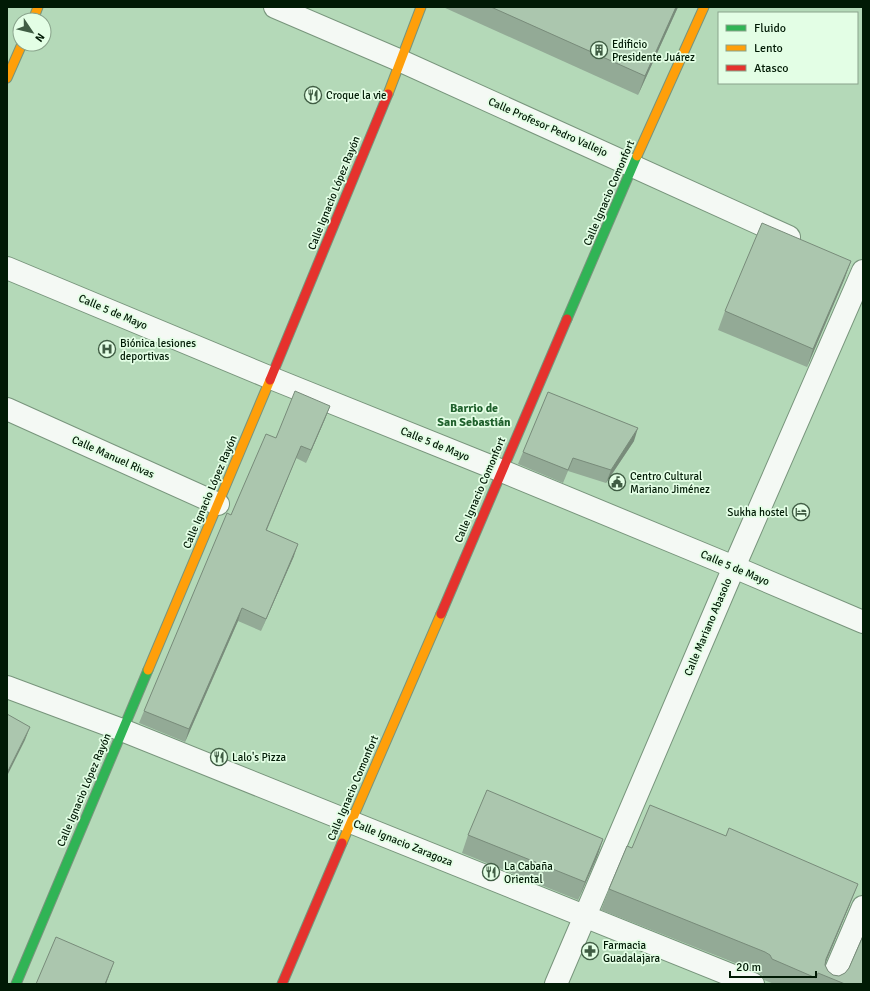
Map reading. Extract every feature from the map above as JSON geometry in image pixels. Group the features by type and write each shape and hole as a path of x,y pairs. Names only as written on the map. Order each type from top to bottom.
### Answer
{"street":[{"name":"Calle Profesor Pedro Vallejo","path":"276,7 401,60 806,244"},
{"name":"Calle Ignacio López Rayón","path":"16,984 271,378 401,60 421,7"},
{"name":"Calle Ignacio Comonfort","path":"282,984 633,165 704,7"},
{"path":"7,78 18,52"},
{"name":"Calle 5 de Mayo","path":"7,268 271,378 502,470 863,622"},
{"name":"Calle Mariano Abasolo","path":"556,984 734,567 858,269"},
{"name":"Calle Manuel Rivas","path":"7,409 218,504"},
{"name":"Calle Ignacio Zaragoza","path":"7,687 122,730 753,984"},
{"path":"830,984 863,907"}],"building":[{"name":"Edificio Presidente Juárez","path":"491,7 676,7 645,76"},
{"path":"762,223 851,261 813,349 725,311"},
{"path":"295,391 330,406 311,450 301,446 266,530 298,544 266,619 242,608 189,729 144,711 227,513 231,515 266,434 276,438"},
{"path":"548,392 638,428 611,470 573,458 568,470 523,452"},
{"path":"7,714 30,727 7,773"},
{"path":"487,790 603,839 585,882 468,835"},
{"path":"650,805 726,836 729,828 858,884 826,959 825,965 828,971 833,975 839,976 845,973 849,968 863,936 863,984 845,984 818,973 816,978 772,959 770,955 765,952 609,889 627,846 632,848"},
{"path":"56,937 114,962 105,984 36,984"}],"traffic: fast":[{"path":"567,319 637,156"},
{"path":"16,984 148,670"}],"traffic: slow":[{"path":"36,12 38,7"},
{"path":"388,94 421,7"},
{"path":"637,156 704,7"},
{"path":"7,78 18,52"},
{"path":"148,670 270,380"},
{"path":"342,843 441,614"}],"traffic: jam":[{"path":"270,380 388,94"},
{"path":"441,614 567,319"},
{"path":"282,984 342,843"}],"place":[{"name":"Edificio Presidente Juárez","path":"599,50"},
{"name":"Croque la vie","path":"313,95"},
{"name":"Biónica lesiones deportivas","path":"107,349"},
{"name":"Centro Cultural Mariano Jiménez","path":"617,482"},
{"name":"Sukha hostel","path":"801,512"},
{"name":"Lalo's Pizza","path":"219,757"},
{"name":"La Cabaña Oriental","path":"491,872"},
{"name":"Farmacia Guadalajara","path":"590,951"}],"district":[{"name":"Barrio de San Sebastián","path":"474,415"}]}
